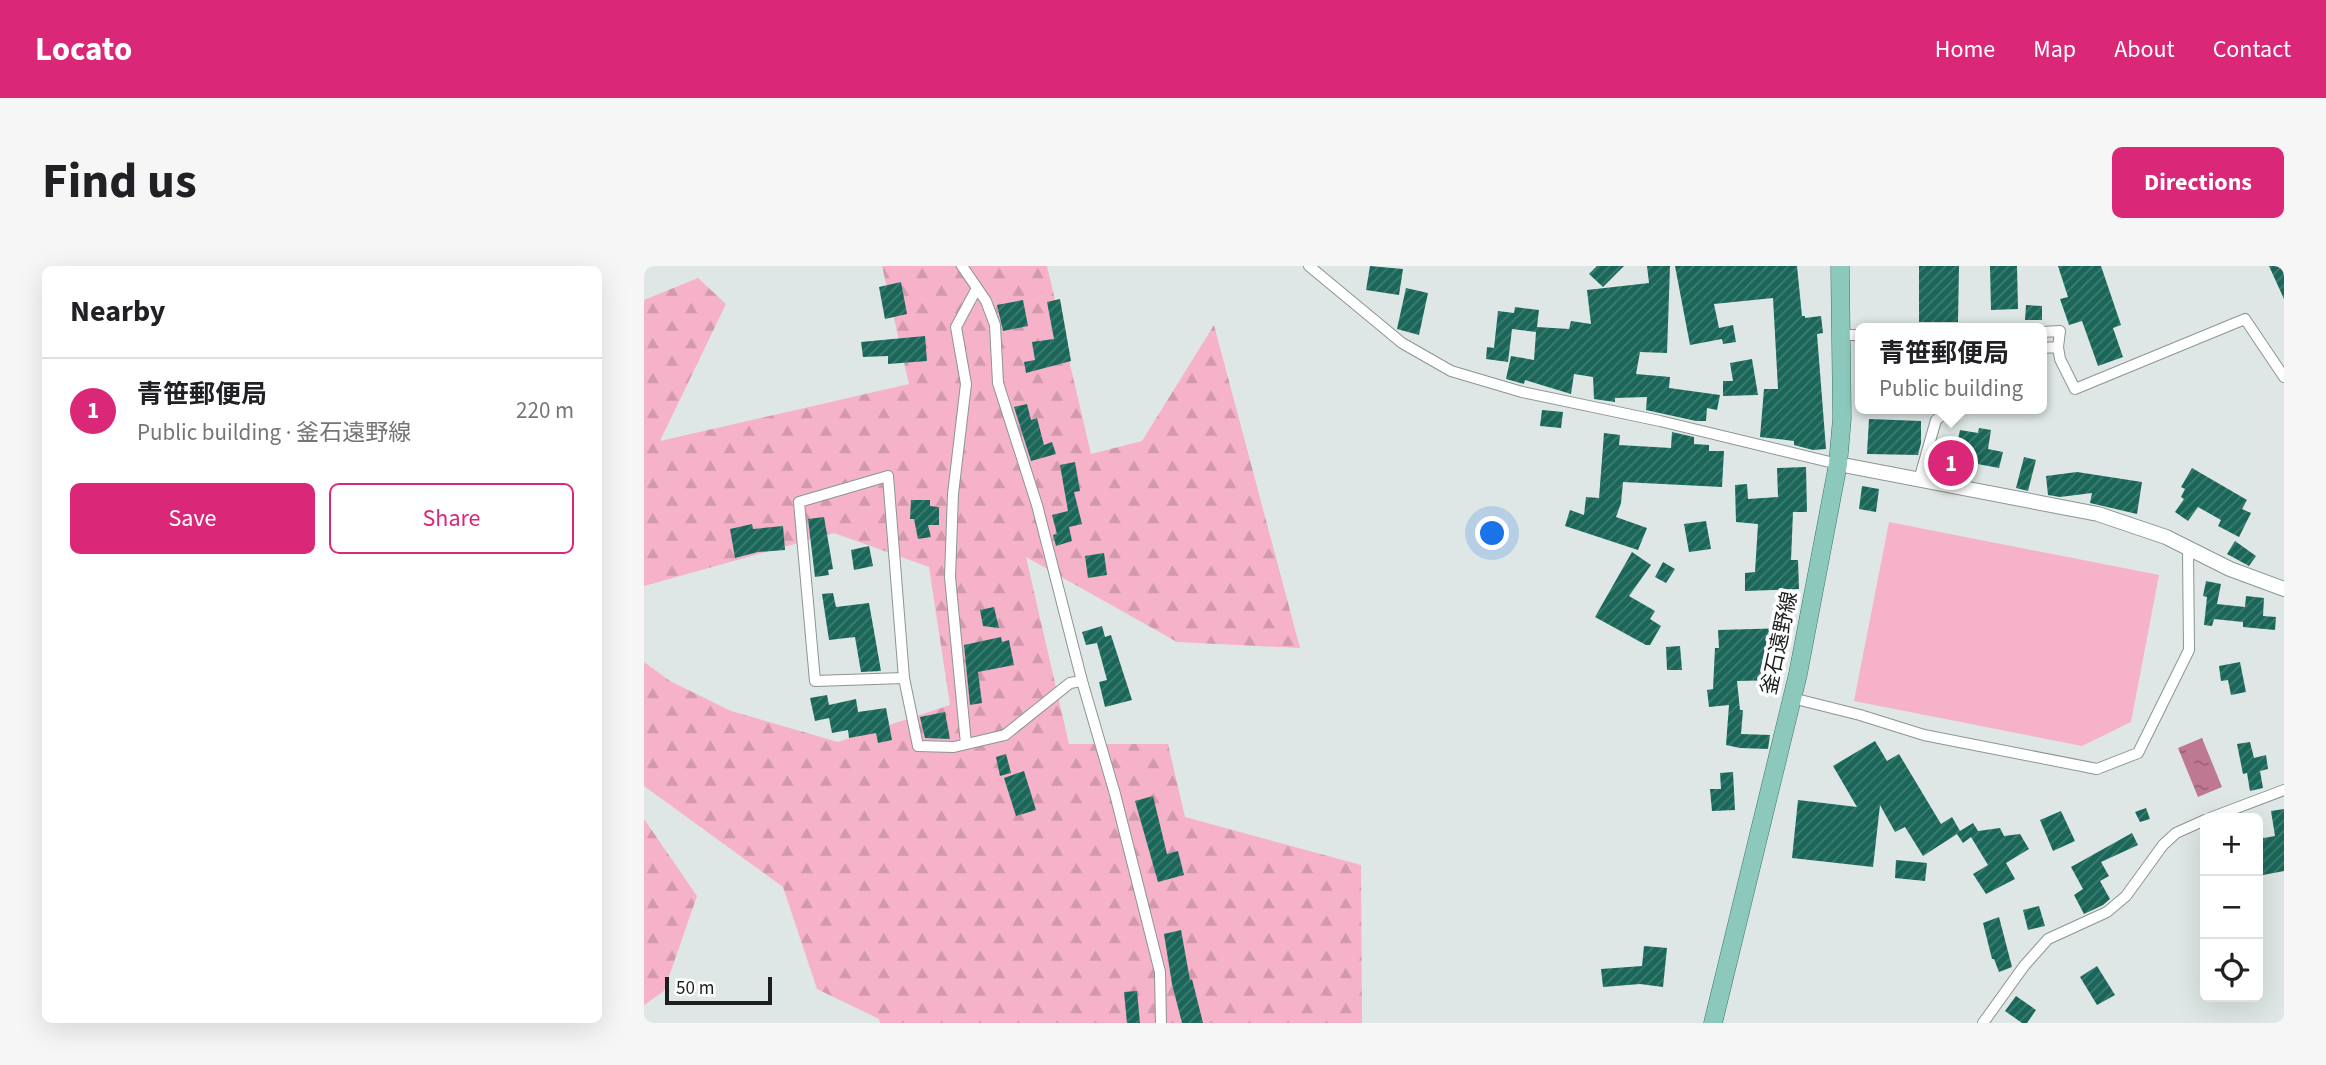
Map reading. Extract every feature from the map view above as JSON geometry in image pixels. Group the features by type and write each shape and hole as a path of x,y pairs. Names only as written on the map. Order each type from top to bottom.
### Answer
{"main road":[{"name":"釜石遠野線","path":"1713,1023 1792,698 1838,464 1842,418 1840,266"}],"street":[{"path":"962,266 986,300 995,325 998,383 1037,505 1160,972 1161,1023"},
{"path":"1309,266 1402,343 1451,371 1522,392 1660,421 1838,464 2098,514 2166,537 2230,569 2284,589"},
{"path":"966,744 950,577 953,494 966,384 956,327 977,288"},
{"path":"2047,332 2060,331 2060,359 2075,388 2245,319 2284,377"},
{"path":"1841,335 1855,335"},
{"path":"2047,348 2058,347"},
{"path":"1919,480 1936,420 1944,414"},
{"path":"904,678 815,681 799,502 888,476 904,678 918,746 954,747 1005,735 1070,683 1082,681"},
{"path":"1792,698 1860,715 1924,736 2097,769 2138,753 2189,650 2188,550"},
{"path":"2223,813 2284,790"},
{"path":"1983,1023 2024,966 2048,939 2107,912 2126,896 2163,845 2176,833 2200,822"}],"green space":[{"path":"882,266 1047,266 1091,454 1142,441 1214,325 1300,648 1177,642 1026,557 1069,744 1168,744 1185,817 1361,865 1362,1023 880,1023 879,1019 817,989 783,887 644,786 644,662 670,681 731,711 838,742 950,705 929,567 834,533 644,586 644,300 698,278 726,304 660,441 909,384"},
{"path":"1889,522 2159,575 2131,722 2082,746 1854,701"},
{"path":"644,819 697,896 664,991 644,1005"}],"water":[{"path":"2202,738 2222,787 2198,797 2178,748"}],"building":[{"path":"1370,266 1403,269 1399,295 1366,290"},
{"path":"1597,266 1624,266 1603,287 1589,274"},
{"path":"1647,266 1670,266 1667,353 1640,352 1636,374 1670,377 1669,388 1720,395 1717,410 1707,408 1706,421 1646,410 1647,397 1615,398 1615,402 1594,399 1593,377 1574,374 1571,394 1525,380 1524,384 1506,379 1511,356 1534,360 1536,332 1512,329 1508,362 1486,359 1487,347 1494,348 1498,311 1514,313 1515,307 1539,310 1537,327 1569,329 1571,321 1591,324 1587,290 1649,283"},
{"path":"1675,266 1797,266 1802,316 1821,316 1823,333 1817,334 1826,449 1813,450 1794,445 1794,441 1760,437 1764,389 1778,389 1773,298 1714,304 1719,328 1733,325 1736,342 1723,344 1722,339 1690,345"},
{"path":"1919,266 1959,266 1958,322 1919,322"},
{"path":"1990,266 2017,266 2018,309 1991,310"},
{"path":"2058,266 2101,266 2121,325 2113,328 2123,357 2098,366 2082,321 2069,325 2060,299 2068,297"},
{"path":"2269,266 2284,266 2284,299"},
{"path":"901,282 907,314 885,319 879,287"},
{"path":"1406,288 1428,293 1419,335 1397,329"},
{"path":"1060,299 1071,361 1026,373 1024,362 1035,360 1032,342 1054,339 1047,302"},
{"path":"1023,300 1028,326 1003,331 997,305"},
{"path":"2026,305 2042,306 2042,320 2025,320"},
{"path":"925,336 927,361 888,364 888,356 863,357 861,342"},
{"path":"1752,359 1758,395 1723,396 1723,381 1733,381 1730,363"},
{"path":"1027,404 1031,420 1037,418 1044,445 1052,442 1056,454 1031,461 1014,407"},
{"path":"1542,410 1563,412 1561,428 1540,426"},
{"path":"1869,419 1921,421 1918,455 1867,454"},
{"path":"1979,428 1991,430 1988,449 2003,452 1999,468 1956,460 1956,477 1938,473 1938,456 1934,456 1937,444 1957,444 1960,430 1978,433"},
{"path":"1672,432 1694,437 1694,444 1709,445 1709,451 1724,451 1722,487 1623,482 1621,503 1616,517 1647,528 1638,550 1565,526 1570,510 1584,515 1586,497 1599,498 1604,433 1620,435 1619,445 1671,448"},
{"path":"2024,457 2036,460 2028,491 2016,488"},
{"path":"1075,462 1080,491 1074,492 1082,524 1069,527 1072,541 1056,546 1053,535 1057,534 1052,515 1068,511 1060,465"},
{"path":"1806,467 1807,512 1793,512 1791,560 1798,560 1799,589 1745,591 1745,573 1755,572 1758,524 1736,522 1735,485 1747,484 1748,499 1778,497 1777,468"},
{"path":"2192,468 2247,500 2242,509 2251,513 2239,537 2218,526 2221,520 2198,507 2188,521 2175,512 2184,499 2181,497 2185,489 2181,487"},
{"path":"2077,472 2142,482 2137,514 2090,503 2092,493 2060,497 2048,495 2046,476"},
{"path":"1862,486 1879,489 1876,512 1859,509"},
{"path":"911,500 930,500 930,506 939,507 939,525 928,525 931,537 918,539 914,519 910,519"},
{"path":"824,517 833,569 828,570 829,575 815,577 808,519"},
{"path":"1706,521 1711,549 1689,552 1684,524"},
{"path":"752,524 753,529 783,526 785,550 758,552 735,558 730,529"},
{"path":"2235,541 2256,556 2249,566 2227,554"},
{"path":"869,546 873,566 854,570 851,550"},
{"path":"1632,552 1651,565 1629,596 1655,611 1650,619 1661,626 1650,645 1595,617"},
{"path":"1104,553 1107,575 1088,578 1085,556"},
{"path":"1663,562 1675,569 1666,583 1655,577"},
{"path":"2206,581 2221,584 2217,604 2245,607 2246,596 2264,598 2263,616 2276,617 2275,630 2243,627 2243,622 2214,619 2212,626 2204,625 2207,597 2203,596"},
{"path":"833,593 836,607 869,603 881,671 861,672 855,637 829,640 822,594"},
{"path":"994,607 999,628 983,626 980,610"},
{"path":"1102,626 1105,637 1111,635 1132,700 1105,707 1099,682 1107,680 1097,643 1086,645 1082,632"},
{"path":"1785,628 1786,661 1783,661 1783,680 1737,681 1740,710 1743,710 1741,734 1770,735 1768,749 1726,745 1729,705 1709,707 1707,690 1713,689 1715,648 1719,648 1718,630"},
{"path":"1001,637 1002,642 1009,640 1014,665 978,672 982,703 970,705 964,645"},
{"path":"1680,646 1682,670 1667,670 1666,647"},
{"path":"2240,662 2246,692 2231,695 2228,680 2221,681 2219,666"},
{"path":"827,695 829,705 856,699 858,712 886,708 892,740 878,743 876,733 849,738 848,730 832,733 829,718 815,721 810,698"},
{"path":"945,712 950,739 925,738 920,717"},
{"path":"1875,741 1887,761 1899,754 1941,824 1952,817 1960,831 1973,823 1978,831 2000,828 2004,836 2020,834 2029,849 2006,863 2015,879 1986,894 1973,874 1988,865 1971,837 1963,843 1957,834 1923,856 1905,827 1895,832 1880,805 1873,867 1792,858 1798,800 1857,807 1833,766"},
{"path":"2250,742 2254,758 2266,755 2268,769 2260,771 2263,788 2250,791 2247,773 2243,774 2237,744"},
{"path":"1006,754 1011,773 1000,776 996,757"},
{"path":"1024,771 1036,810 1016,816 1004,778"},
{"path":"1733,772 1735,810 1712,811 1710,789 1721,789 1720,773"},
{"path":"1153,796 1167,854 1178,851 1184,875 1158,882 1135,801"},
{"path":"2146,808 2150,819 2140,822 2135,812"},
{"path":"2284,809 2284,871 2263,875 2263,838 2275,836 2271,811"},
{"path":"2061,811 2075,841 2053,851 2040,820"},
{"path":"2132,833 2138,845 2101,862 2109,876 2100,881 2110,899 2084,914 2074,895 2083,889 2071,867"},
{"path":"1896,860 1927,863 1925,881 1895,878"},
{"path":"2039,906 2045,926 2028,930 2023,910"},
{"path":"1999,917 2012,967 1999,972 1992,959 1983,923"},
{"path":"1181,930 1190,980 1192,979 1203,1023 1182,1023 1172,984 1164,934"},
{"path":"1644,946 1667,948 1663,987 1640,984 1603,987 1601,969 1642,966"},
{"path":"2097,966 2115,995 2097,1005 2080,977"},
{"path":"1137,991 1140,1023 1127,1023 1124,992"},
{"path":"2016,996 2036,1010 2027,1023 2022,1023 2005,1011"}],"place":[{"name":"青笹郵便局","path":"1951,463"}]}
